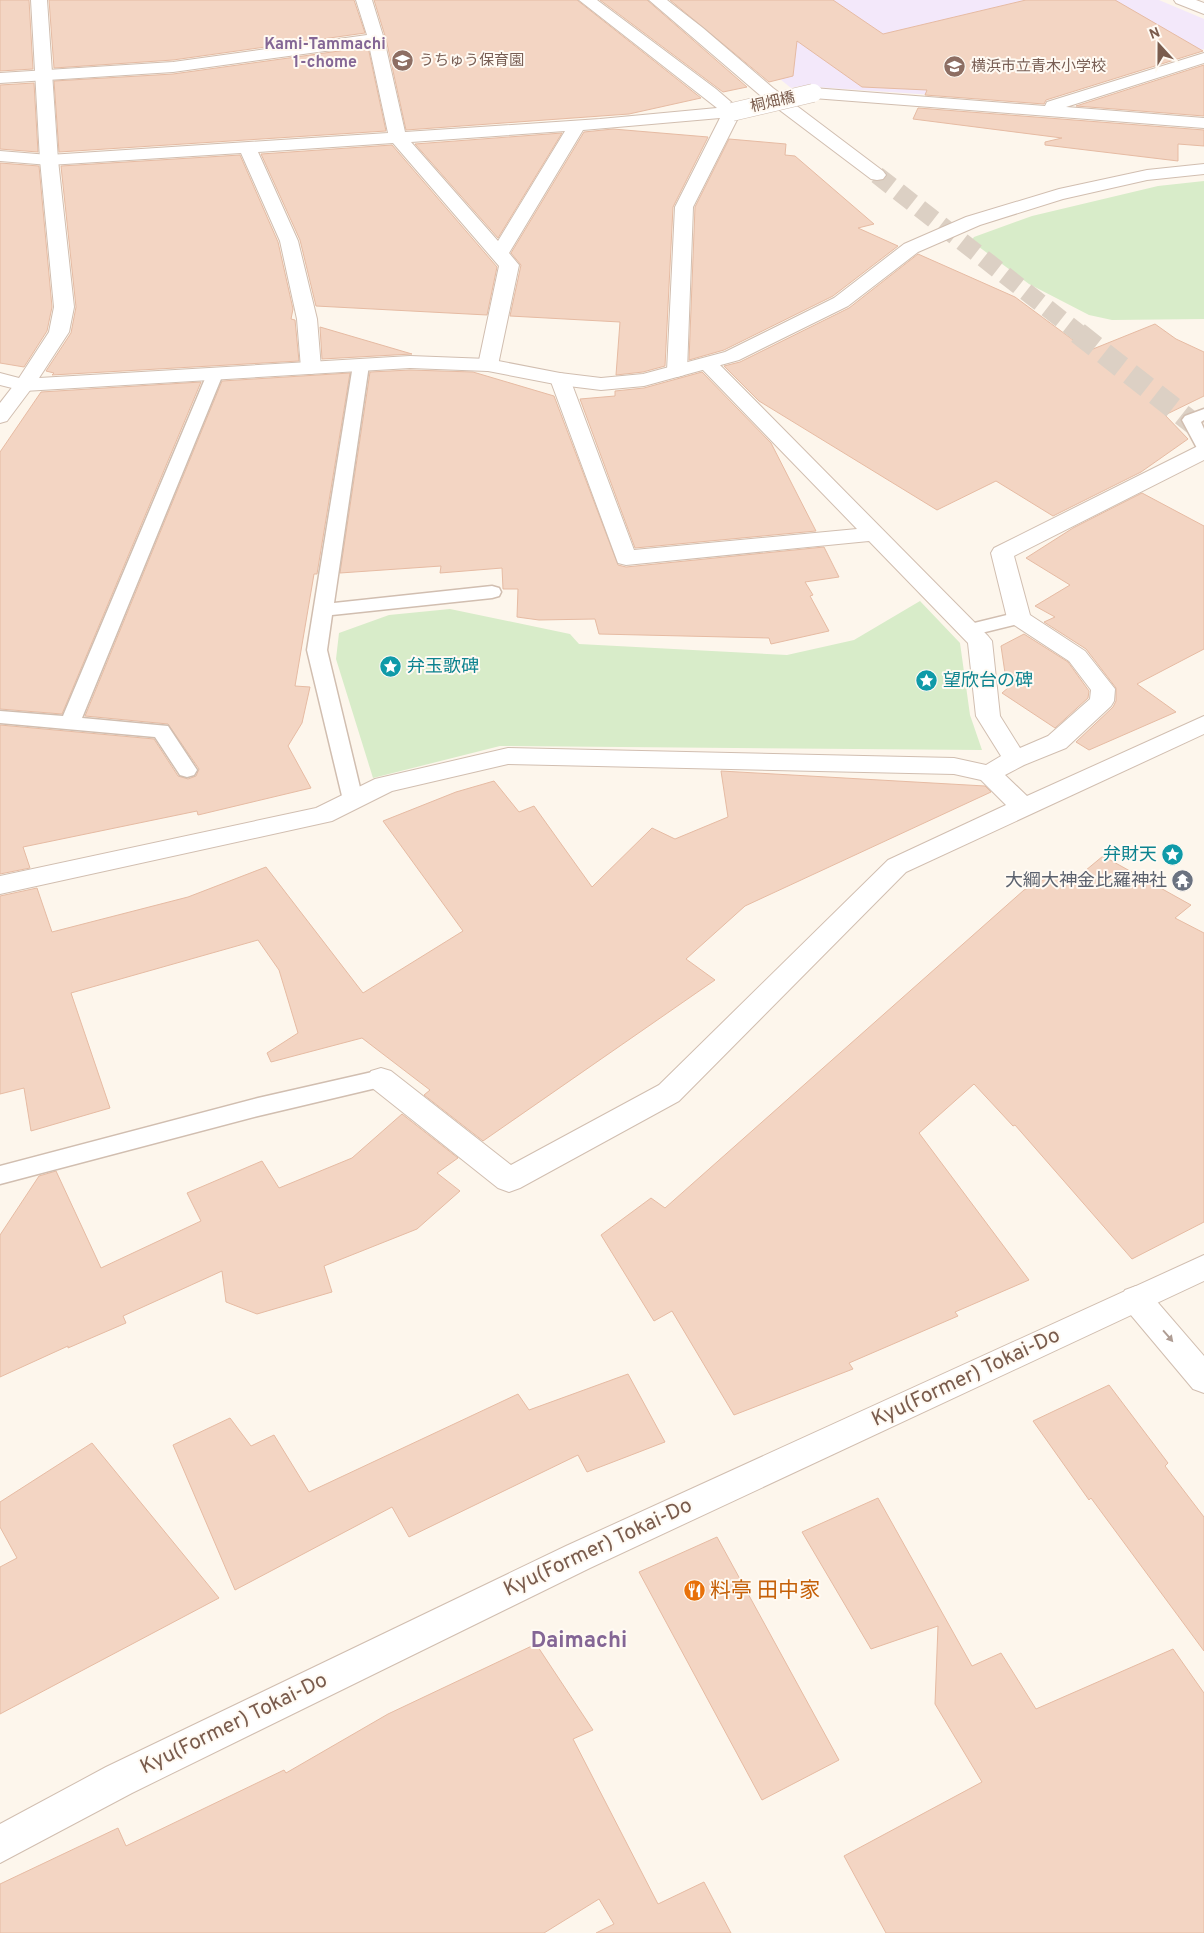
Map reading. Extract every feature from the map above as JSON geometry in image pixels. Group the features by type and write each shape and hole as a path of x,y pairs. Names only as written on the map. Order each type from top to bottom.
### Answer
{"street":[{"path":"0,417 24,385 58,332 64,307 49,160 39,0"},
{"path":"364,0 376,39 397,136 509,265 488,365"},
{"path":"587,0 710,93 732,112 684,207 677,371"},
{"path":"657,0 697,31 767,92 877,174"},
{"path":"1182,0 1204,9"},
{"path":"0,78 173,67 376,39"},
{"path":"1040,110 1204,58"},
{"name":"桐畑橋","path":"0,156 49,160 578,125 732,112 813,93 1204,123"},
{"path":"499,254 578,125"},
{"path":"247,146 290,241 307,319 311,368"},
{"path":"0,379 24,385 410,362 488,365 560,379 601,384 644,380 732,356 841,302 912,248 973,221 1059,194 1147,176 1204,169"},
{"path":"708,364 874,534 978,628 988,716 1015,759"},
{"path":"560,379 626,558 874,534"},
{"path":"989,774 1015,759 1057,742 1102,701 1103,689 1077,656 1015,619 1002,553 1204,452"},
{"path":"381,1079 509,1180 668,1092 897,866 1204,724"},
{"path":"0,885 323,815 384,785 508,756 954,766 989,774 1024,808"},
{"name":"Kyu(Former) Tokai-Do","path":"0,1844 119,1780 578,1557 1204,1267"},
{"path":"1136,1299 1204,1379"}],"lane":[{"path":"353,800 317,650 361,365"},
{"path":"70,723 215,374"},
{"path":"1204,414 1192,420 1204,446"},
{"path":"323,610 492,592"},
{"path":"978,628 1015,619"},
{"path":"0,717 161,731 187,770"},
{"path":"0,1175 258,1106 381,1079"}],"shaded area":[{"name":"横浜市立青木小学校","path":"682,0 1159,0 1204,19 1204,49 1038,102 801,86 791,88"}],"green space":[{"path":"1204,181 1204,319 1112,320 1089,315 1029,284 971,241 974,237 1032,216 1158,186"},
{"path":"920,601 960,643 970,715 982,750 500,746 373,778 336,659 339,633 389,615 450,609 570,634 579,644 787,655 854,640"}],"building":[{"path":"0,0 29,0 33,69 0,71"},
{"path":"49,0 354,0 365,33 173,60 54,68"},
{"path":"374,0 577,0 701,98 629,114 406,130 386,39"},
{"path":"600,0 647,0 747,87 723,92"},
{"name":"横浜市立青木小学校","path":"670,0 833,0 883,34 1026,0 1115,0 1203,51 1046,100 1044,104 925,95 927,90 862,87 797,41 793,76 769,82"},
{"path":"368,47 386,131 59,152 54,81 173,74"},
{"path":"1204,65 1204,116 1076,106"},
{"path":"34,83 38,152 0,149 0,85"},
{"path":"918,108 1204,130 1204,146 1178,144 1178,161 1045,145 1045,142 1062,138 913,119"},
{"path":"613,129 708,137 673,207 665,366 643,372 616,375 620,322 510,316 521,265 511,253 584,132"},
{"path":"562,133 498,238 415,144"},
{"path":"729,139 786,144 785,155 795,156 874,224 858,228 898,246 833,296 724,350 689,360 695,207"},
{"path":"392,145 497,267 487,315 316,306 300,240 261,154"},
{"path":"240,155 278,242 293,309 291,319 295,320 299,361 52,375 54,373 46,371 71,333 76,307 61,166"},
{"path":"0,163 39,166 52,307 47,331 24,367 0,363"},
{"path":"918,254 1015,297 1088,351 1155,324 1176,339 1204,352 1204,396 1165,415 1188,439 1141,472 1053,516 996,481 937,510 759,401 724,366 740,362 849,308"},
{"path":"320,327 412,354 322,359"},
{"path":"410,370 473,372 554,396 618,565 626,567 824,547 839,577 805,582 813,595 810,596 829,631 771,644 769,638 599,634 595,619 539,620 517,617 518,589 503,589 502,568 440,573 441,566 340,573 370,372"},
{"path":"702,372 771,443 816,531 635,548 580,399 615,396 615,391 644,388"},
{"path":"350,373 317,574 314,574 295,686 310,687 302,723 288,746 311,788 198,815 197,811 23,847 30,868 0,874 0,725 154,739 178,776 188,779 196,776 199,769 168,724 85,716 222,381"},
{"path":"201,382 62,714 0,709 0,452 41,392"},
{"path":"1142,493 1204,526 1204,649 1137,684 1176,712 1089,750 1076,742 1113,707 1116,701 1116,688 1086,649 1044,622 1055,617 1035,606 1070,585 1026,558 1073,528"},
{"path":"1024,634 1068,662 1089,691 1088,698 1055,728 1002,693 1016,681 1005,673 1001,646"},
{"path":"721,771 985,786 991,792 745,906 686,959 715,980 483,1141 424,1095 430,1090 362,1038 271,1062 267,1053 298,1033 279,970 258,940 71,993 110,1108 31,1131 24,1088 0,1094 0,896 37,888 52,932 188,897 266,867 363,993 463,931 383,821 456,792 494,781 519,812 534,806 592,887 652,828 675,839 728,817"},
{"path":"1103,856 1191,905 1175,918 1204,933 1204,1222 1132,1259 1015,1125 1013,1126 974,1084 919,1133 1029,1280 955,1312 958,1316 849,1363 853,1369 734,1415 672,1311 654,1321 601,1235 651,1198 665,1208 1024,890 1049,877 1074,880"},
{"path":"402,1114 458,1158 437,1173 460,1191 417,1229 324,1266 332,1292 257,1314 226,1302 222,1271 123,1316 126,1323 68,1348 68,1346 0,1377 0,1235 39,1176 56,1171 101,1268 201,1221 187,1193 262,1161 279,1188 352,1158"},
{"path":"628,1374 665,1442 587,1472 578,1455 409,1537 392,1507 235,1590 173,1445 230,1418 251,1446 274,1435 309,1492 518,1394 529,1410"},
{"path":"1109,1385 1168,1463 1165,1466 1204,1517 1204,1651 1091,1498 1089,1500 1033,1421"},
{"path":"92,1443 219,1598 0,1714 0,1567 17,1558 0,1527 0,1502"},
{"path":"878,1498 972,1666 1001,1653 1036,1709 1173,1649 1204,1693 1204,1933 886,1933 844,1856 982,1782 935,1704 938,1626 871,1649 802,1532"},
{"path":"717,1537 839,1760 762,1800 639,1572"},
{"path":"536,1644 593,1730 573,1739 658,1904 704,1882 731,1933 596,1933 614,1924 599,1899 544,1933 0,1933 0,1884 118,1828 126,1846 284,1770 286,1773 388,1714"}],"tunnel":[{"path":"877,175 1080,334"},
{"path":"1078,333 1204,432"}],"place":[{"name":"うちゅう保育園","path":"403,61"},
{"name":"横浜市立青木小学校","path":"955,67"},
{"name":"弁玉歌碑","path":"391,667"},
{"name":"望欣台の碑","path":"927,681"},
{"name":"弁財天","path":"1173,855"},
{"name":"大綱大神金比羅神社","path":"1183,881"},
{"name":"料亭 田中家","path":"694,1591"}],"district":[{"name":"Kami-Tammachi 1-chome","path":"325,54"},
{"name":"Daimachi","path":"579,1641"}]}
